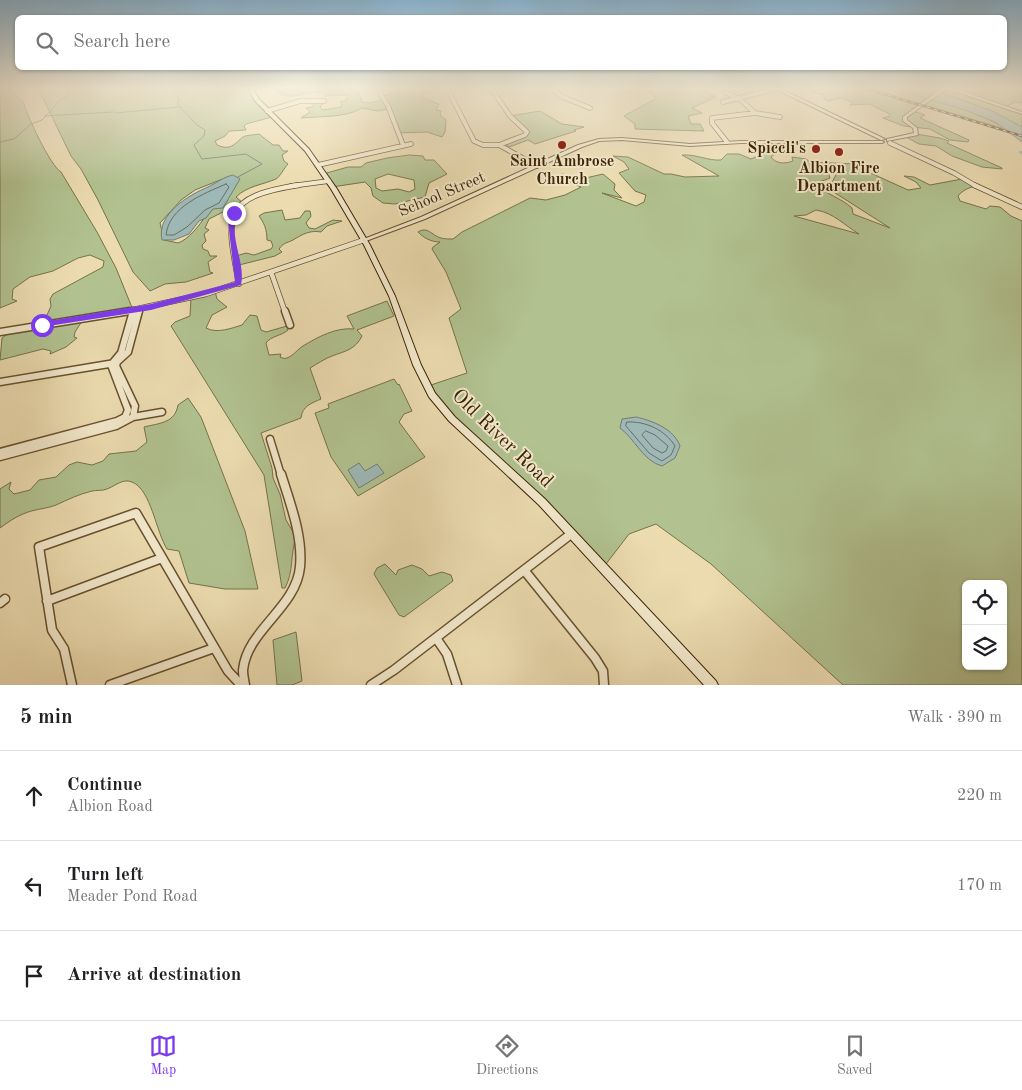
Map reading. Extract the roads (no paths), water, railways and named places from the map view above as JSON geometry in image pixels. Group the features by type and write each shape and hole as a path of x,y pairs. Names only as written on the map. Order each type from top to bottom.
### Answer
{"main road":[{"name":"Old River Road","path":"277,120 302,145 318,165 364,240 392,296 417,365 432,395 452,419 528,488 712,685"}],"street":[{"path":"393,120 403,146"},
{"path":"463,120 474,141 483,145 499,145 525,135 527,132 515,120"},
{"path":"712,120 712,123 727,142"},
{"path":"841,120 883,140"},
{"name":"School Street","path":"364,240 423,218 580,146 601,140 628,139 690,145 727,142 890,141 916,134 915,128 906,120"},
{"path":"890,141 954,173 986,192 1022,207"},
{"path":"318,165 412,144"},
{"path":"499,145 537,166"},
{"path":"238,284 231,228 232,216 236,210 250,199 265,193 329,181"},
{"path":"0,332 136,310 184,299 238,284 364,240"},
{"path":"271,272 290,325"},
{"path":"1,454 117,421 125,417 128,410 114,365 121,353 136,310"},
{"path":"0,382 114,365"},
{"path":"0,386 114,365"},
{"path":"114,365 135,406 133,417"},
{"path":"1,454 124,424 133,417 162,412"},
{"path":"245,685 243,679 249,652 255,640 291,593 300,569 298,542 270,439"},
{"path":"72,685 64,649 52,630 39,547 136,513 228,671 242,685"},
{"path":"371,685 394,670 571,534"},
{"path":"48,601 162,558"},
{"path":"524,570 595,658 603,671 604,685"},
{"path":"436,638 447,654 457,685"},
{"path":"110,685 214,648"}],"water":[{"path":"990,120 1009,120 1022,127 1022,142"},
{"path":"233,175 240,179 223,208 213,209 206,218 199,221 189,234 174,240 162,240 161,231 164,222 176,207 192,195"},
{"path":"636,417 656,423 673,435 680,446 675,458 662,466 644,455 620,428 622,419"},
{"path":"359,463 365,471 377,464 384,473 359,488 348,470"}],"waterway":[{"path":"0,142 14,139 31,124 42,120"},
{"path":"192,120 205,130 204,136 194,145 202,159 246,154 262,164 238,177"}],"railway":[{"path":"970,120 1022,136"}],"place":[{"name":"Saint Ambrose Church","path":"562,145"},
{"name":"Spiccli's","path":"816,149"},
{"name":"Albion Fire Department","path":"839,152"}]}
